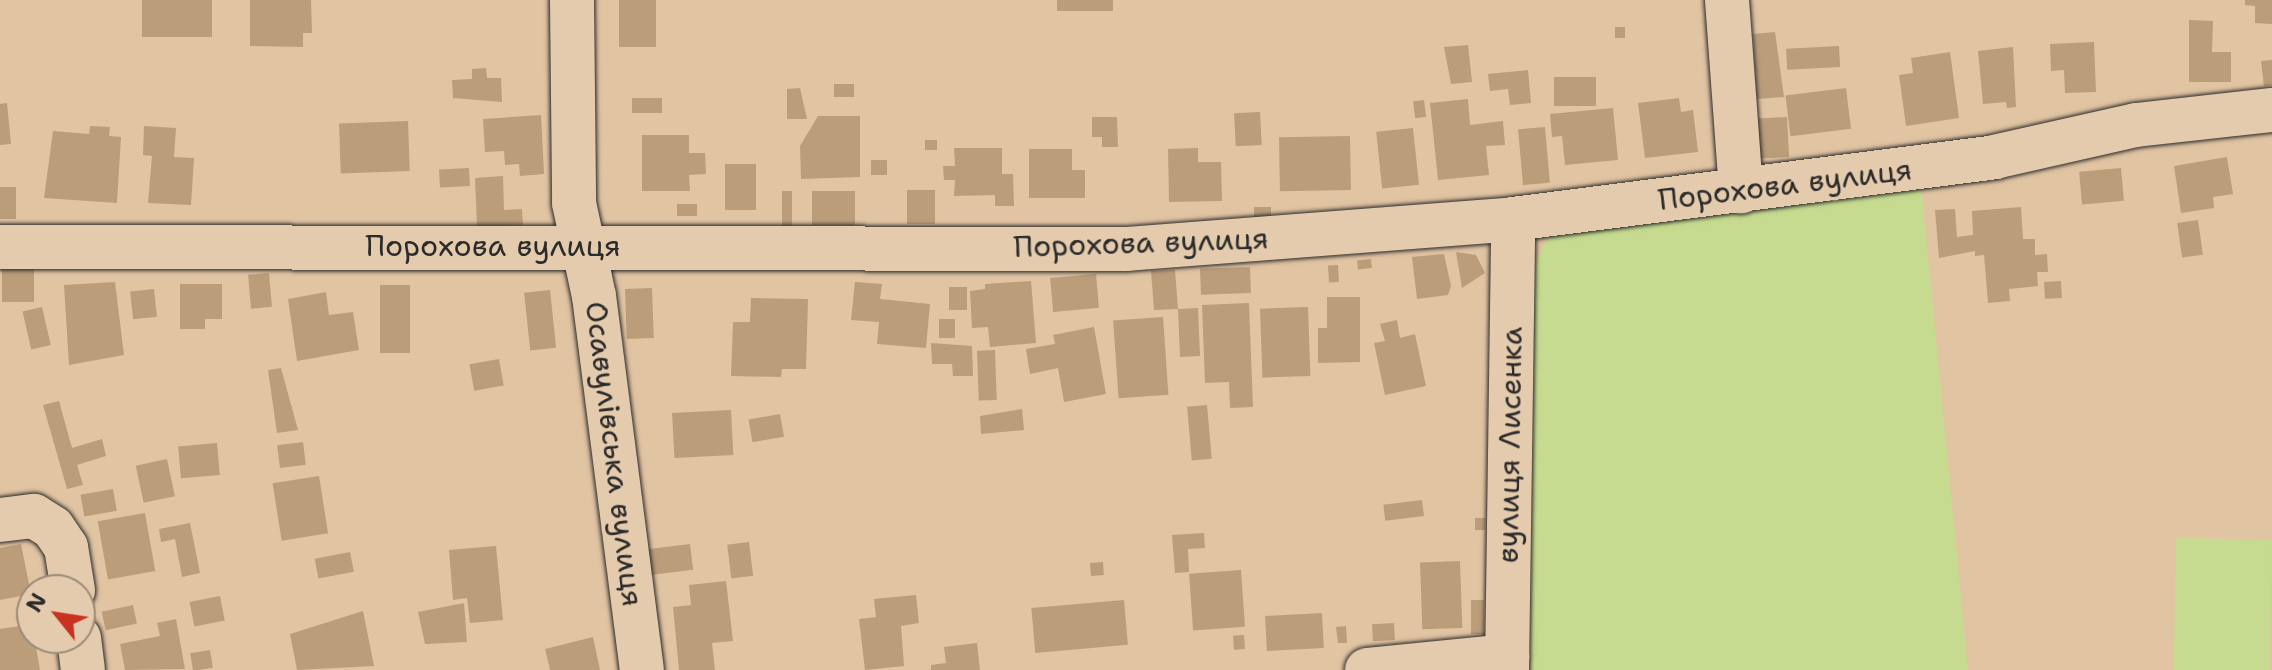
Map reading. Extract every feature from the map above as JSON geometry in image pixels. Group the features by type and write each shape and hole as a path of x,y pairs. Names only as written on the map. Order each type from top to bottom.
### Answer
{"street":[{"name":"Осавулівська вулиця","path":"572,0 574,203 594,296 642,670"},
{"path":"1727,0 1741,191"},
{"name":"Порохова вулиця","path":"0,247 582,245 1127,249 1513,219 1994,157 2136,125 2272,110"},
{"name":"вулиця Лисенка","path":"1507,663 1513,219"},
{"path":"17,518 53,528 66,547 70,574"},
{"path":"1367,670 1507,663"}],"green space":[{"path":"1920,174 1968,670 1517,670 1521,294 1551,229"},
{"path":"2176,538 2272,540 2270,670 2174,670"}],"building":[{"path":"142,0 212,0 212,37 142,37"},
{"path":"250,0 311,0 312,33 303,33 303,47 250,46"},
{"path":"619,0 656,0 656,47 619,47"},
{"path":"1057,0 1113,0 1113,11 1057,11"},
{"path":"2245,0 2272,0 2272,24 2255,23 2255,6 2245,5"},
{"path":"2189,20 2213,21 2212,52 2231,52 2231,82 2189,82"},
{"path":"1615,27 1625,27 1625,38 1615,38"},
{"path":"1775,32 1784,97 1757,99 1753,34"},
{"path":"2094,42 2096,92 2065,93 2064,70 2051,71 2050,44"},
{"path":"1468,45 1472,82 1451,84 1444,47"},
{"path":"1839,46 1840,67 1787,70 1786,49"},
{"path":"2013,47 2016,107 2007,108 2006,102 1983,104 1978,51"},
{"path":"1950,52 1959,118 1906,126 1899,75 1913,73 1911,58"},
{"path":"2272,60 2272,85 2264,86 2261,61"},
{"path":"486,68 487,78 501,78 502,102 453,98 452,80 472,79 472,69"},
{"path":"1528,70 1531,103 1510,105 1508,89 1490,91 1488,74"},
{"path":"1554,77 1596,77 1596,106 1554,106"},
{"path":"834,84 854,84 854,97 834,97"},
{"path":"800,88 807,119 787,119 787,89"},
{"path":"1846,88 1851,129 1790,136 1785,95"},
{"path":"632,98 662,98 662,113 632,113"},
{"path":"1679,98 1681,112 1693,110 1698,152 1645,158 1638,103"},
{"path":"1468,99 1470,125 1503,121 1505,145 1486,146 1489,175 1438,180 1430,103"},
{"path":"1424,100 1426,117 1415,118 1413,101"},
{"path":"7,103 11,144 0,145 0,104"},
{"path":"1613,108 1618,160 1565,165 1562,136 1552,137 1550,114"},
{"path":"1260,112 1262,145 1236,146 1234,113"},
{"path":"541,115 544,174 520,176 519,164 505,165 504,151 485,152 483,119"},
{"path":"818,116 860,116 860,177 801,179 800,146"},
{"path":"1092,117 1117,117 1118,147 1102,147 1102,137 1092,137"},
{"path":"1787,117 1789,157 1760,158 1758,119"},
{"path":"408,121 410,171 341,173 339,123"},
{"path":"90,126 110,127 109,136 121,137 117,203 44,198 53,131 89,134"},
{"path":"144,126 176,128 174,157 194,158 191,205 148,203 152,156 143,155"},
{"path":"1545,127 1550,183 1523,185 1518,129"},
{"path":"1413,128 1419,185 1382,189 1376,132"},
{"path":"642,135 689,135 689,153 705,153 706,174 689,175 690,191 642,191"},
{"path":"1350,136 1351,190 1280,191 1279,137"},
{"path":"925,140 937,140 937,150 925,150"},
{"path":"954,148 1002,148 1002,174 1013,174 1014,206 995,206 995,195 954,196 955,180 944,180 943,166 955,166"},
{"path":"1198,148 1198,162 1221,162 1222,201 1169,202 1168,149"},
{"path":"1029,149 1072,149 1072,170 1085,170 1085,198 1029,198"},
{"path":"2227,157 2233,194 2213,197 2214,208 2181,213 2174,166"},
{"path":"871,160 887,160 887,175 871,175"},
{"path":"725,164 756,164 756,210 725,210"},
{"path":"469,168 470,186 440,188 439,170"},
{"path":"2121,168 2124,201 2082,205 2079,172"},
{"path":"503,176 504,210 522,209 523,225 477,227 475,178"},
{"path":"0,187 16,187 16,219 0,219"},
{"path":"907,190 935,190 935,224 907,224"},
{"path":"782,191 792,191 792,226 782,226"},
{"path":"812,191 855,191 855,225 812,225"},
{"path":"677,204 697,204 697,216 677,216"},
{"path":"1254,207 1271,207 1271,219 1254,219"},
{"path":"2021,207 2023,239 2035,239 2035,255 2047,254 2048,272 2037,272 2038,286 2009,289 2010,301 1988,303 1984,255 1975,256 1975,251 1939,258 1935,210 1955,209 1957,237 1973,235 1972,211"},
{"path":"2198,220 2203,255 2182,258 2177,223"},
{"path":"1456,252 1476,255 1485,273 1462,288"},
{"path":"1444,254 1451,286 1448,295 1417,299 1412,257"},
{"path":"1371,259 1372,268 1358,269 1357,260"},
{"path":"1338,265 1339,282 1329,283 1328,266"},
{"path":"1250,267 1251,293 1201,295 1200,269"},
{"path":"2,268 34,268 34,302 2,302"},
{"path":"1175,270 1178,309 1154,310 1151,271"},
{"path":"269,273 272,307 251,309 248,275"},
{"path":"1096,274 1099,308 1053,312 1050,278"},
{"path":"1031,281 1036,343 990,347 988,327 972,328 970,291 985,289 985,284"},
{"path":"2061,281 2062,298 2045,299 2044,282"},
{"path":"115,282 124,355 69,365 64,285"},
{"path":"855,282 882,284 880,299 930,304 926,348 877,344 879,322 851,320"},
{"path":"180,284 222,284 222,319 205,319 205,329 180,329"},
{"path":"380,285 410,285 410,353 380,353"},
{"path":"949,287 967,287 967,310 949,310"},
{"path":"652,288 654,338 627,339 625,289"},
{"path":"154,289 157,317 133,319 130,292"},
{"path":"550,290 556,348 530,350 524,293"},
{"path":"326,292 329,315 353,312 359,350 297,361 288,299"},
{"path":"1327,297 1360,297 1360,362 1318,363 1318,328 1327,328"},
{"path":"751,298 808,299 806,369 782,369 781,377 731,376 733,322 750,322"},
{"path":"1249,303 1253,407 1230,408 1229,382 1205,383 1202,305"},
{"path":"42,307 51,345 31,349 23,311"},
{"path":"1308,307 1310,376 1262,378 1260,309"},
{"path":"1198,308 1200,356 1180,357 1178,309"},
{"path":"1163,317 1168,395 1119,398 1113,320"},
{"path":"939,319 955,319 955,338 939,338"},
{"path":"1397,320 1400,338 1415,334 1426,386 1385,395 1374,343 1385,341 1380,324"},
{"path":"1094,327 1106,394 1064,402 1058,368 1030,374 1026,349 1055,344 1053,335"},
{"path":"931,343 972,346 973,376 953,376 952,364 932,364"},
{"path":"995,350 997,400 979,401 977,351"},
{"path":"499,359 504,386 474,391 469,364"},
{"path":"281,368 298,430 277,433 268,370"},
{"path":"59,401 72,448 102,439 106,456 77,465 83,485 67,489 43,405"},
{"path":"1207,405 1212,459 1192,461 1187,407"},
{"path":"1022,409 1024,430 981,434 980,416"},
{"path":"731,410 733,455 674,458 672,413"},
{"path":"780,414 784,437 752,442 748,420"},
{"path":"303,442 306,465 280,468 277,445"},
{"path":"217,443 220,475 181,478 178,446"},
{"path":"167,459 175,496 144,503 136,466"},
{"path":"319,476 328,533 282,541 273,483"},
{"path":"113,489 117,511 84,516 81,495"},
{"path":"1422,500 1424,516 1385,521 1383,505"},
{"path":"145,513 155,571 108,579 98,521"},
{"path":"1475,518 1485,518 1485,530 1475,530"},
{"path":"190,523 200,573 182,577 175,539 161,542 159,529"},
{"path":"1204,533 1205,548 1188,549 1189,572 1175,573 1172,535"},
{"path":"749,542 753,576 731,578 727,545"},
{"path":"21,544 27,574 16,574 16,597 0,600 0,548"},
{"path":"690,544 693,570 650,575 647,549"},
{"path":"496,546 503,620 470,623 467,598 453,600 449,550"},
{"path":"350,552 354,572 318,579 315,559"},
{"path":"1460,561 1462,628 1422,629 1420,562"},
{"path":"1103,562 1104,575 1091,576 1090,563"},
{"path":"1241,570 1245,627 1193,630 1189,574"},
{"path":"726,581 733,641 712,643 715,670 679,670 673,607 691,605 689,585"},
{"path":"916,595 919,623 901,626 904,666 865,670 859,619 876,617 874,599"},
{"path":"220,596 225,621 194,626 190,602"},
{"path":"1124,600 1128,645 1035,653 1031,608"},
{"path":"1471,600 1484,600 1484,634 1471,634"},
{"path":"464,603 467,642 425,644 418,612"},
{"path":"133,605 137,624 106,630 102,612"},
{"path":"363,611 374,666 297,670 290,634"},
{"path":"1322,613 1324,648 1267,651 1265,616"},
{"path":"176,619 185,669 125,670 120,644 160,636 157,623"},
{"path":"1394,623 1395,640 1373,641 1372,624"},
{"path":"16,626 16,654 37,654 40,670 0,670 0,629"},
{"path":"1346,626 1347,643 1338,643 1336,627"},
{"path":"1244,635 1245,649 1234,650 1233,636"},
{"path":"593,637 600,670 550,670 545,649"},
{"path":"977,643 980,670 931,670 931,665 946,663 944,647"},
{"path":"210,650 213,668 193,670 190,653"}]}
